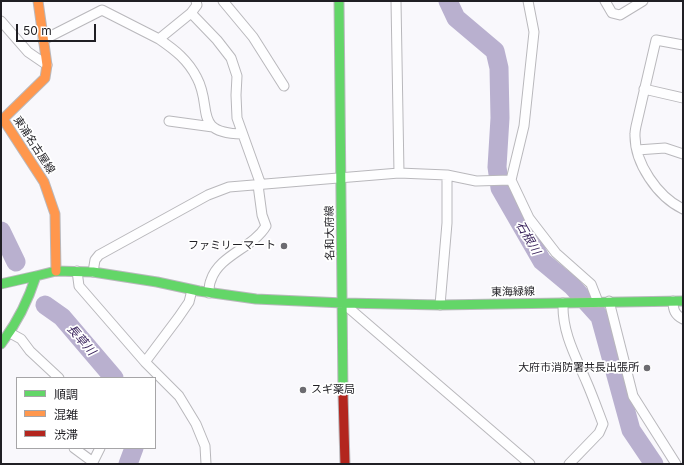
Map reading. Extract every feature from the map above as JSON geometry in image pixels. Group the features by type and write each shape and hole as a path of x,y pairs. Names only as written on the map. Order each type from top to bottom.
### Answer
{"main road":[{"path":"38,1 47,66"},
{"name":"名和大府線","path":"339,1 343,420 345,464"},
{"name":"東浦名古屋線","path":"47,66 45,78 2,118 26,152 44,182 55,214 56,271"},
{"path":"1,284 56,271 77,271 93,272 150,281 209,293 256,299 343,303"},
{"path":"1,344 10,333 22,313 36,276"},
{"name":"東海緑線","path":"343,303 440,305 609,301 683,301"}],"street":[{"path":"159,40 191,13 197,5 196,1"},
{"path":"223,1 253,37 284,86"},
{"path":"396,1 399,173"},
{"path":"528,1 534,32 524,126 511,180 529,218 556,253 591,284 597,302"},
{"path":"605,1 612,13 620,15 643,1"},
{"path":"43,40 102,6 159,40 180,55 192,68 202,91 206,115 213,127"},
{"path":"191,13 217,40 231,58 237,76 236,113 259,185 262,215 266,226 259,235 220,265 211,280 209,293"},
{"path":"1,21 28,52 47,66"},
{"path":"683,45 656,40 635,134 637,150 642,164 660,192 675,205 683,209"},
{"path":"644,89 683,98"},
{"path":"169,121 213,127 224,132 242,134"},
{"path":"637,150 665,148 683,154"},
{"path":"93,272 95,260 99,255 208,195 229,187 399,173 447,176 476,181 511,180"},
{"path":"440,305 447,223 447,176"},
{"path":"77,271 79,286 145,362 179,396 196,424 205,446 206,464"},
{"path":"145,362 189,302 192,290"},
{"path":"609,301 633,396 676,464"},
{"path":"673,301 673,310 683,319"},
{"path":"343,303 530,464"},
{"path":"568,303 563,317 567,337 588,384 603,424 599,433 569,464"},
{"path":"10,333 21,339 30,351 58,377"},
{"path":"75,449 93,463 100,449"}],"waterway":[{"name":"石根川","path":"448,1 456,18 495,51 499,68 500,118 497,167 500,188 542,261 572,286 600,317 631,430 654,464"},
{"name":"長草川","path":"1,231 16,262"},
{"name":"長草川","path":"45,305 62,317 113,377"},
{"name":"長草川","path":"128,464 134,449"}],"traffic: fast":[{"path":"339,1 343,394"},
{"path":"1,344 22,312 36,276 56,271 93,272 157,282 199,291 256,299 343,303"},
{"path":"1,284 36,276"},
{"path":"343,303 440,305 683,301"}],"traffic: slow":[{"path":"38,1 47,65 45,78 3,119 44,182 55,214 56,271"}],"traffic: jam":[{"path":"343,394 345,464"}],"place":[{"name":"ファミリーマート","path":"284,246"},
{"name":"大府市消防署共長出張所","path":"647,368"},
{"name":"スギ薬局","path":"303,390"}]}
